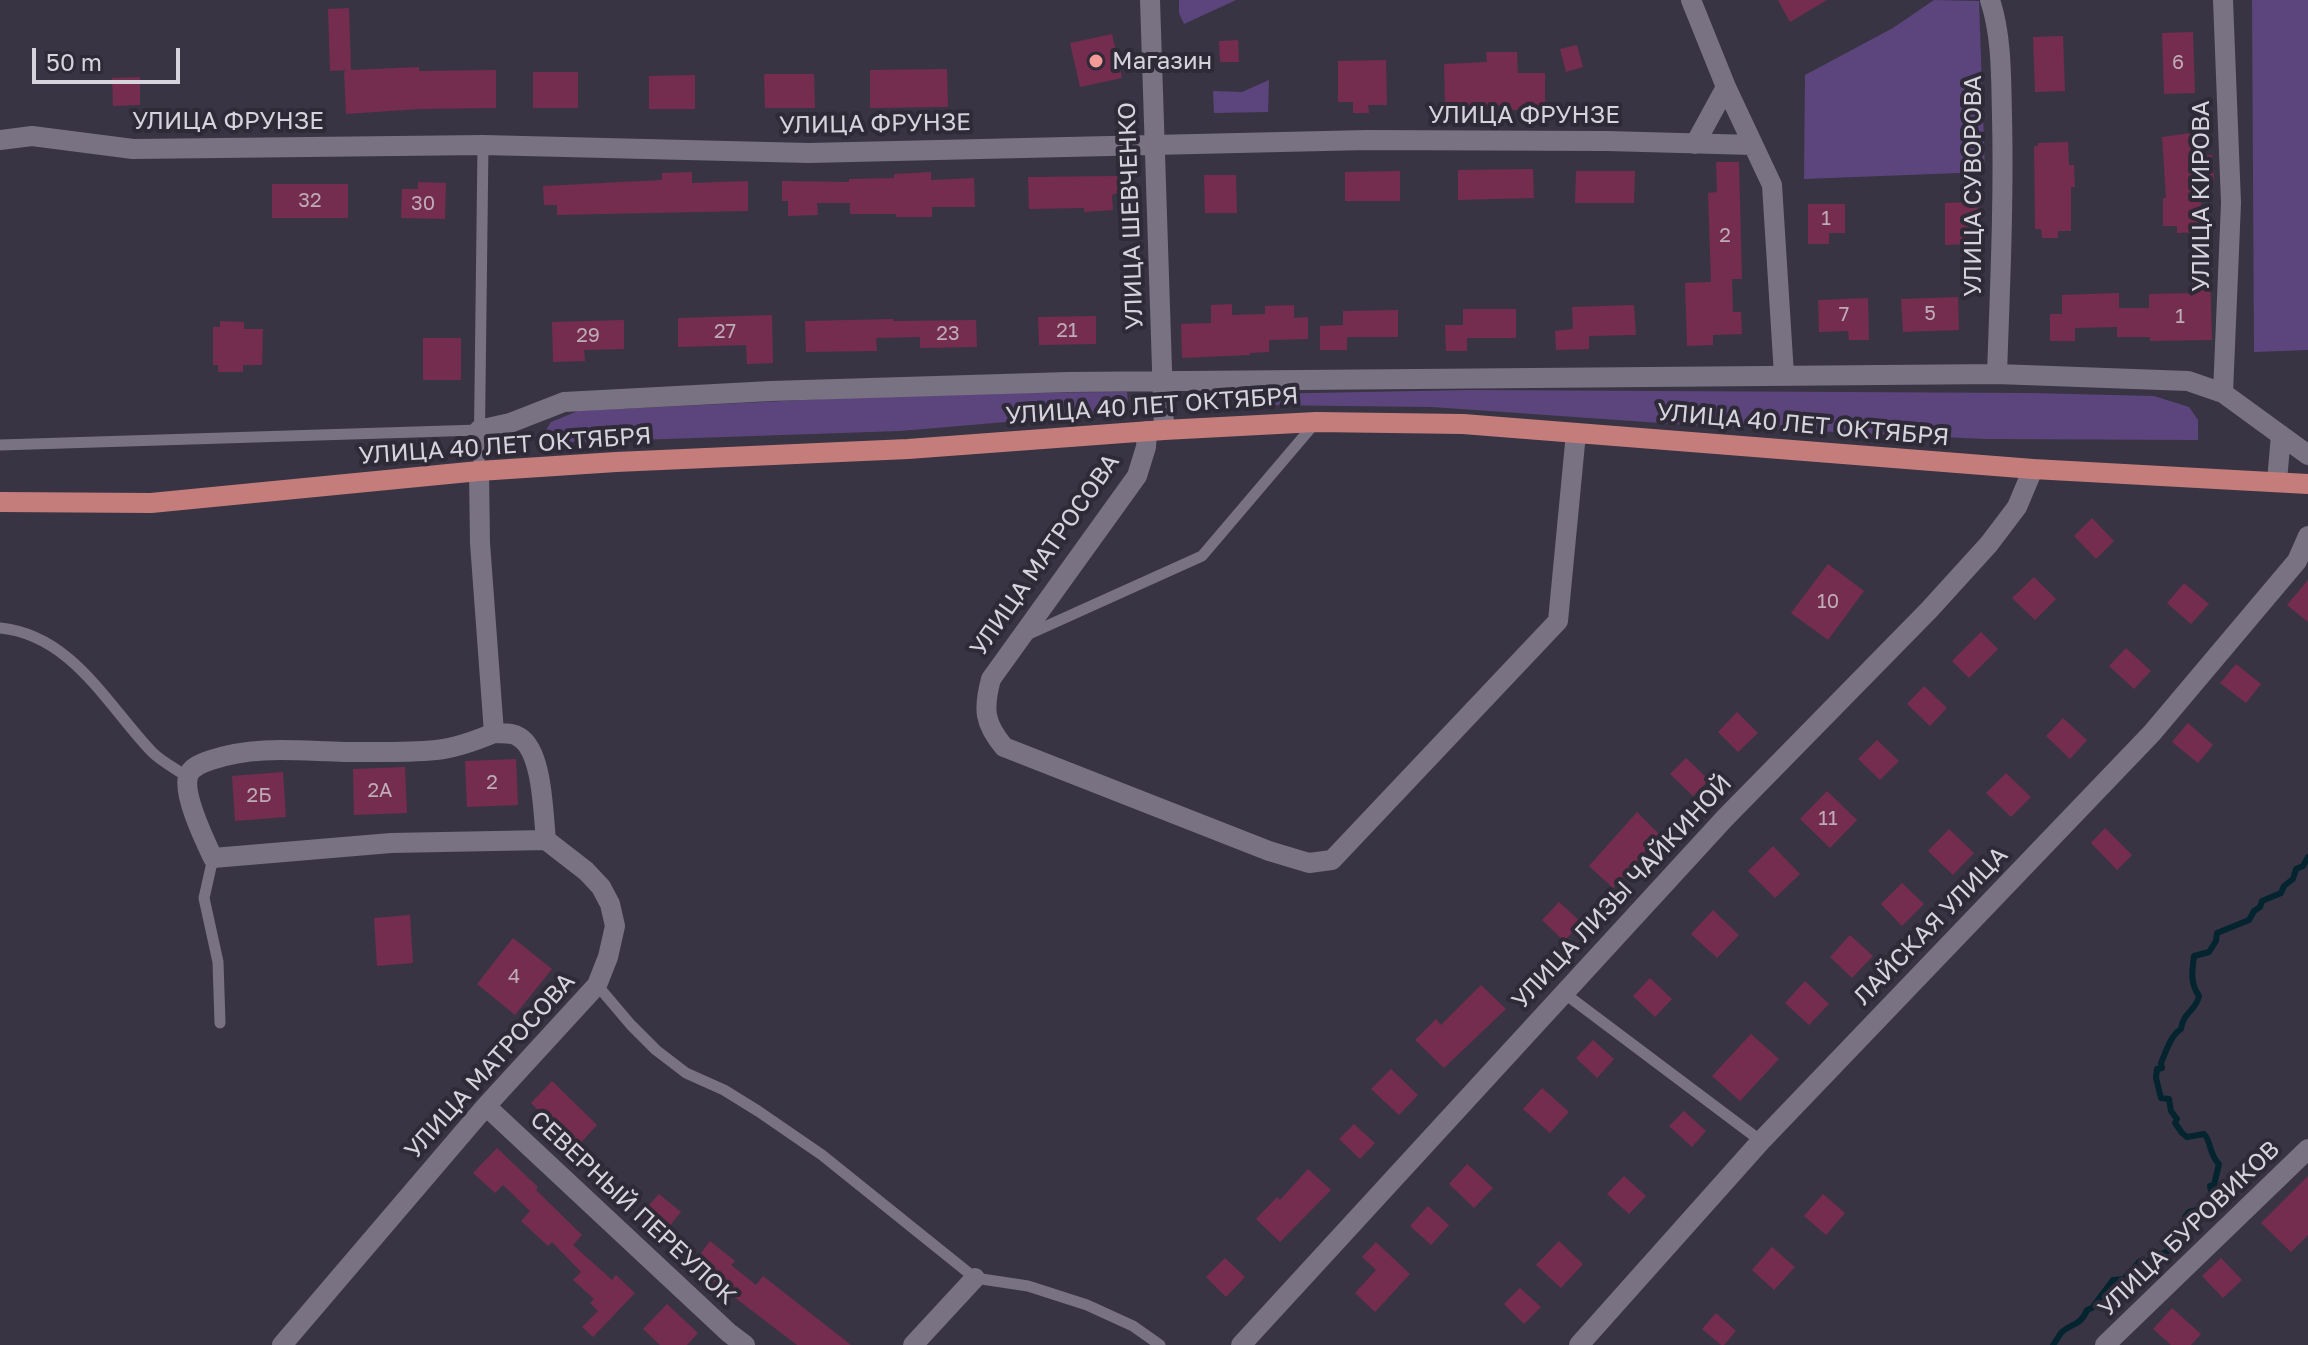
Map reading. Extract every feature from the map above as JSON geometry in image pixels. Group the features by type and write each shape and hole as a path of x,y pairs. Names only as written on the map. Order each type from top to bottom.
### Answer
{"main road":[{"name":"УЛИЦА 40 ЛЕТ ОКТЯБРЯ","path":"0,502 151,503 479,471 908,449 1155,430 1316,422 1463,424 2033,469 2308,484"}],"street":[{"name":"УЛИЦА ШЕВЧЕНКО","path":"1150,0 1163,380 1155,430"},
{"path":"1691,0 1726,87 1772,185 1784,375"},
{"name":"УЛИЦА СУВОРОВА","path":"1990,0 1995,17 2001,81 2004,197 1997,374"},
{"name":"УЛИЦА КИРОВА","path":"2223,0 2231,203 2223,393"},
{"path":"1695,144 1726,87"},
{"name":"УЛИЦА ФРУНЗЕ","path":"0,140 32,136 133,149 483,145 809,153 1367,140 1753,145"},
{"name":"УЛИЦА 40 ЛЕТ ОКТЯБРЯ","path":"479,430 510,423 564,402 924,385 1163,380 1997,374 2188,381 2223,393 2308,455"},
{"name":"УЛИЦА МАТРОСОВА","path":"1155,430 1137,476 991,679 986,708 990,731 1004,747 1269,851 1309,863 1332,860 1558,621 1576,433"},
{"path":"2277,481 2281,435"},
{"name":"УЛИЦА ЛИЗЫ ЧАЙКИНОЙ","path":"1241,1345 1725,818 1929,610 1989,544 2017,507 2033,469"},
{"path":"479,471 480,543 494,733"},
{"name":"ЛАЙСКАЯ УЛИЦА","path":"1579,1345 1761,1141 2152,733 2297,561 2308,536"},
{"path":"494,733 515,734 529,748 538,773 546,840 391,843 213,858 198,828 188,789 188,777 193,768 232,754 256,750 438,750 494,733"},
{"name":"УЛИЦА МАТРОСОВА","path":"282,1345 486,1106 597,985 615,926 610,904 601,887 586,871 546,840"},
{"name":"СЕВЕРНЫЙ ПЕРЕУЛОК","path":"486,1106 745,1345"},
{"name":"УЛИЦА БУРОВИКОВ","path":"2105,1345 2308,1149"},
{"path":"913,1345 975,1278"}],"lane":[{"path":"479,471 483,145"},
{"path":"1021,637 1202,556 1316,422"},
{"path":"0,445 479,430"},
{"path":"0,628 33,636 65,655 110,701 154,754 188,777"},
{"path":"213,858 204,898 218,962 220,1023"},
{"path":"597,985 656,1050 686,1073 724,1090 822,1155 975,1278 1028,1286 1087,1305 1133,1326 1160,1345"},
{"path":"1564,993 1761,1141"}],"shaded area":[{"path":"1179,0 1236,0 1184,24 1179,13"},
{"path":"1934,0 1979,1 1985,172 1804,179 1805,75 1893,28"},
{"path":"2252,0 2308,0 2308,350 2254,352"},
{"path":"1269,80 1268,112 1214,113 1213,91 1242,92"},
{"path":"1470,390 2154,396 2189,407 2198,420 2198,440 1985,439 1689,425 1432,407 1260,405 1258,394"},
{"path":"1127,392 1128,403 1124,412 900,431 578,442 555,442 544,433 551,422 578,411 947,393"}],"building":[{"path":"1778,0 1827,0 1790,22"},
{"path":"349,8 351,70 419,67 419,71 496,70 496,108 346,114 344,71 347,70 330,71 328,9"},
{"path":"2193,32 2195,93 2164,94 2162,33"},
{"name":"Магазин","path":"1112,34 1122,78 1080,87 1070,43"},
{"path":"2063,36 2065,91 2035,92 2033,37"},
{"path":"1238,40 1239,62 1220,62 1219,41"},
{"path":"1577,45 1583,67 1566,72 1560,49"},
{"path":"1486,52 1517,52 1518,73 1545,73 1545,110 1505,110 1505,105 1445,107 1444,64 1487,62"},
{"path":"1386,60 1387,105 1368,105 1369,113 1353,113 1353,102 1338,102 1338,61"},
{"path":"947,69 948,107 870,108 870,70"},
{"path":"533,72 578,72 578,108 533,108"},
{"path":"764,74 814,74 815,108 765,108"},
{"path":"695,75 695,109 649,109 649,76"},
{"path":"140,77 140,105 113,106 112,78"},
{"path":"2198,132 2200,156 2212,155 2214,180 2200,181 2202,232 2177,233 2177,226 2163,226 2163,198 2166,198 2162,137"},
{"path":"2068,142 2069,165 2074,165 2075,187 2071,187 2071,231 2058,231 2058,238 2042,238 2041,229 2035,229 2034,146 2038,143"},
{"path":"1716,162 1739,162 1742,279 1732,279 1733,312 1741,312 1742,334 1713,335 1713,345 1687,346 1685,283 1711,282 1708,193 1717,192"},
{"path":"1533,169 1534,198 1458,200 1458,170"},
{"path":"1400,171 1400,201 1345,201 1345,172"},
{"path":"1576,171 1635,171 1634,203 1575,203"},
{"path":"692,172 692,183 748,181 748,211 557,215 557,205 544,205 543,186 662,180 662,173"},
{"path":"931,172 931,180 974,178 975,207 932,207 932,217 896,217 896,214 850,214 850,203 817,203 818,215 788,216 788,201 782,201 782,181 849,182 849,179 894,178 894,174"},
{"path":"1204,175 1236,175 1237,213 1205,213"},
{"path":"1117,176 1117,193 1112,195 1113,210 1029,209 1028,177"},
{"path":"418,182 446,183 445,219 401,218 402,189 418,189"},
{"path":"272,184 348,184 348,218 272,218"},
{"path":"1978,202 1978,244 1945,245 1945,203"},
{"path":"1808,204 1845,204 1845,233 1829,233 1829,244 1808,244"},
{"path":"2210,271 2212,340 2150,341 2150,337 2117,337 2117,327 2075,328 2075,341 2050,341 2050,314 2062,314 2062,295 2119,293 2119,308 2149,308 2149,294 2192,293 2192,272"},
{"path":"1958,297 1959,330 1903,332 1901,299"},
{"path":"1868,298 1869,340 1849,340 1848,331 1819,332 1818,300"},
{"path":"1232,304 1232,315 1265,314 1265,306 1294,305 1294,318 1308,317 1308,339 1269,340 1269,352 1250,355 1182,358 1181,324 1211,323 1211,305"},
{"path":"1634,305 1636,335 1589,336 1589,349 1556,350 1555,331 1573,329 1572,307"},
{"path":"1463,309 1516,309 1516,338 1467,338 1467,351 1446,351 1445,325 1463,325"},
{"path":"1398,310 1398,337 1347,337 1347,350 1320,350 1320,326 1343,325 1343,311"},
{"path":"772,315 773,363 747,364 746,345 678,347 678,318"},
{"path":"1096,316 1096,344 1039,345 1038,317"},
{"path":"624,320 624,349 584,350 585,361 553,362 552,322"},
{"path":"976,320 977,347 920,348 920,337 876,338 877,351 806,352 805,321"},
{"path":"220,321 244,322 244,329 263,329 262,365 243,365 243,372 218,372 218,365 213,365 213,327 220,327"},
{"path":"423,338 461,338 461,380 423,380"},
{"path":"2092,518 2114,541 2096,559 2074,536"},
{"path":"1828,564 1864,591 1828,640 1791,613"},
{"path":"2034,577 2056,599 2035,620 2012,598"},
{"path":"2308,580 2308,622 2287,605"},
{"path":"2184,583 2209,604 2191,624 2167,603"},
{"path":"1981,632 1998,649 1969,678 1952,661"},
{"path":"2126,648 2151,671 2134,689 2109,666"},
{"path":"2236,664 2261,684 2246,703 2220,683"},
{"path":"1924,686 1947,708 1930,726 1907,704"},
{"path":"1737,712 1758,733 1738,752 1718,732"},
{"path":"2063,718 2087,740 2070,759 2046,736"},
{"path":"2188,723 2213,745 2198,763 2172,742"},
{"path":"1877,740 1899,761 1880,780 1858,759"},
{"path":"1686,758 1709,780 1693,796 1670,774"},
{"path":"516,759 518,805 467,807 465,761"},
{"path":"405,767 407,813 354,815 353,769"},
{"path":"283,772 286,817 235,821 232,776"},
{"path":"2006,773 2031,797 2011,817 1986,793"},
{"path":"1827,791 1857,820 1830,848 1800,819"},
{"path":"1637,812 1660,835 1613,888 1589,866"},
{"path":"2105,828 2132,855 2117,870 2091,843"},
{"path":"1949,829 1974,853 1953,875 1928,851"},
{"path":"1773,846 1800,874 1775,898 1748,871"},
{"path":"1902,883 1924,904 1902,926 1881,904"},
{"path":"1559,902 1582,923 1564,941 1542,920"},
{"path":"1713,910 1739,935 1717,958 1691,934"},
{"path":"410,915 413,963 377,966 374,918"},
{"path":"1850,935 1873,956 1852,978 1830,957"},
{"path":"513,938 552,969 515,1015 477,984"},
{"path":"1650,978 1672,999 1655,1017 1633,996"},
{"path":"1805,981 1829,1004 1809,1025 1785,1003"},
{"path":"1481,985 1506,1009 1444,1068 1415,1040 1436,1019 1441,1025"},
{"path":"1751,1034 1779,1059 1740,1101 1712,1076"},
{"path":"1593,1040 1614,1059 1597,1078 1576,1058"},
{"path":"1391,1069 1418,1095 1399,1115 1371,1089"},
{"path":"552,1081 597,1125 576,1148 531,1103"},
{"path":"1542,1088 1569,1112 1550,1133 1523,1109"},
{"path":"1684,1111 1706,1131 1692,1147 1669,1126"},
{"path":"1354,1124 1375,1143 1360,1159 1339,1139"},
{"path":"497,1148 582,1235 573,1245 612,1280 616,1275 635,1293 593,1337 582,1327 598,1311 590,1303 594,1299 573,1280 581,1272 552,1242 548,1246 521,1221 530,1211 503,1185 495,1193 473,1173"},
{"path":"1467,1164 1493,1188 1474,1208 1449,1184"},
{"path":"1308,1169 1331,1190 1280,1242 1256,1219 1277,1197 1280,1200"},
{"path":"1624,1176 1646,1196 1629,1214 1607,1194"},
{"path":"2308,1176 2308,1235 2291,1252 2261,1223"},
{"path":"659,1194 681,1212 662,1235 639,1216"},
{"path":"1823,1194 1845,1213 1826,1235 1804,1216"},
{"path":"1428,1206 1449,1225 1431,1245 1410,1226"},
{"path":"710,1241 735,1261 731,1265 756,1285 763,1276 851,1345 797,1345 692,1265"},
{"path":"1559,1241 1583,1264 1561,1288 1536,1265"},
{"path":"1376,1242 1410,1274 1375,1312 1355,1293 1376,1270 1362,1257"},
{"path":"1772,1247 1795,1267 1774,1290 1752,1270"},
{"path":"1225,1258 1245,1277 1226,1297 1206,1277"},
{"path":"2221,1258 2242,1280 2223,1298 2202,1276"},
{"path":"1520,1288 1541,1307 1524,1324 1504,1304"},
{"path":"667,1304 698,1333 687,1345 660,1345 643,1329"},
{"path":"2172,1308 2201,1334 2191,1345 2171,1345 2153,1329"},
{"path":"1716,1313 1736,1331 1724,1345 1702,1329"}],"waterway":[{"path":"2053,1345 2061,1333 2092,1308 2113,1280 2124,1279 2140,1261 2146,1262 2176,1247 2178,1240 2186,1233 2188,1221 2185,1217 2189,1212 2201,1209 2212,1195 2210,1186 2214,1185 2219,1164 2204,1134 2187,1137 2175,1123 2177,1119 2171,1111 2169,1099 2161,1098 2157,1069 2162,1068 2161,1063 2171,1040 2181,1029 2199,996 2192,977 2194,956 2209,952 2217,933 2249,920 2262,901 2281,893 2293,879 2296,869 2303,866 2308,857"}],"place":[{"name":"Магазин","path":"1096,61"}]}
